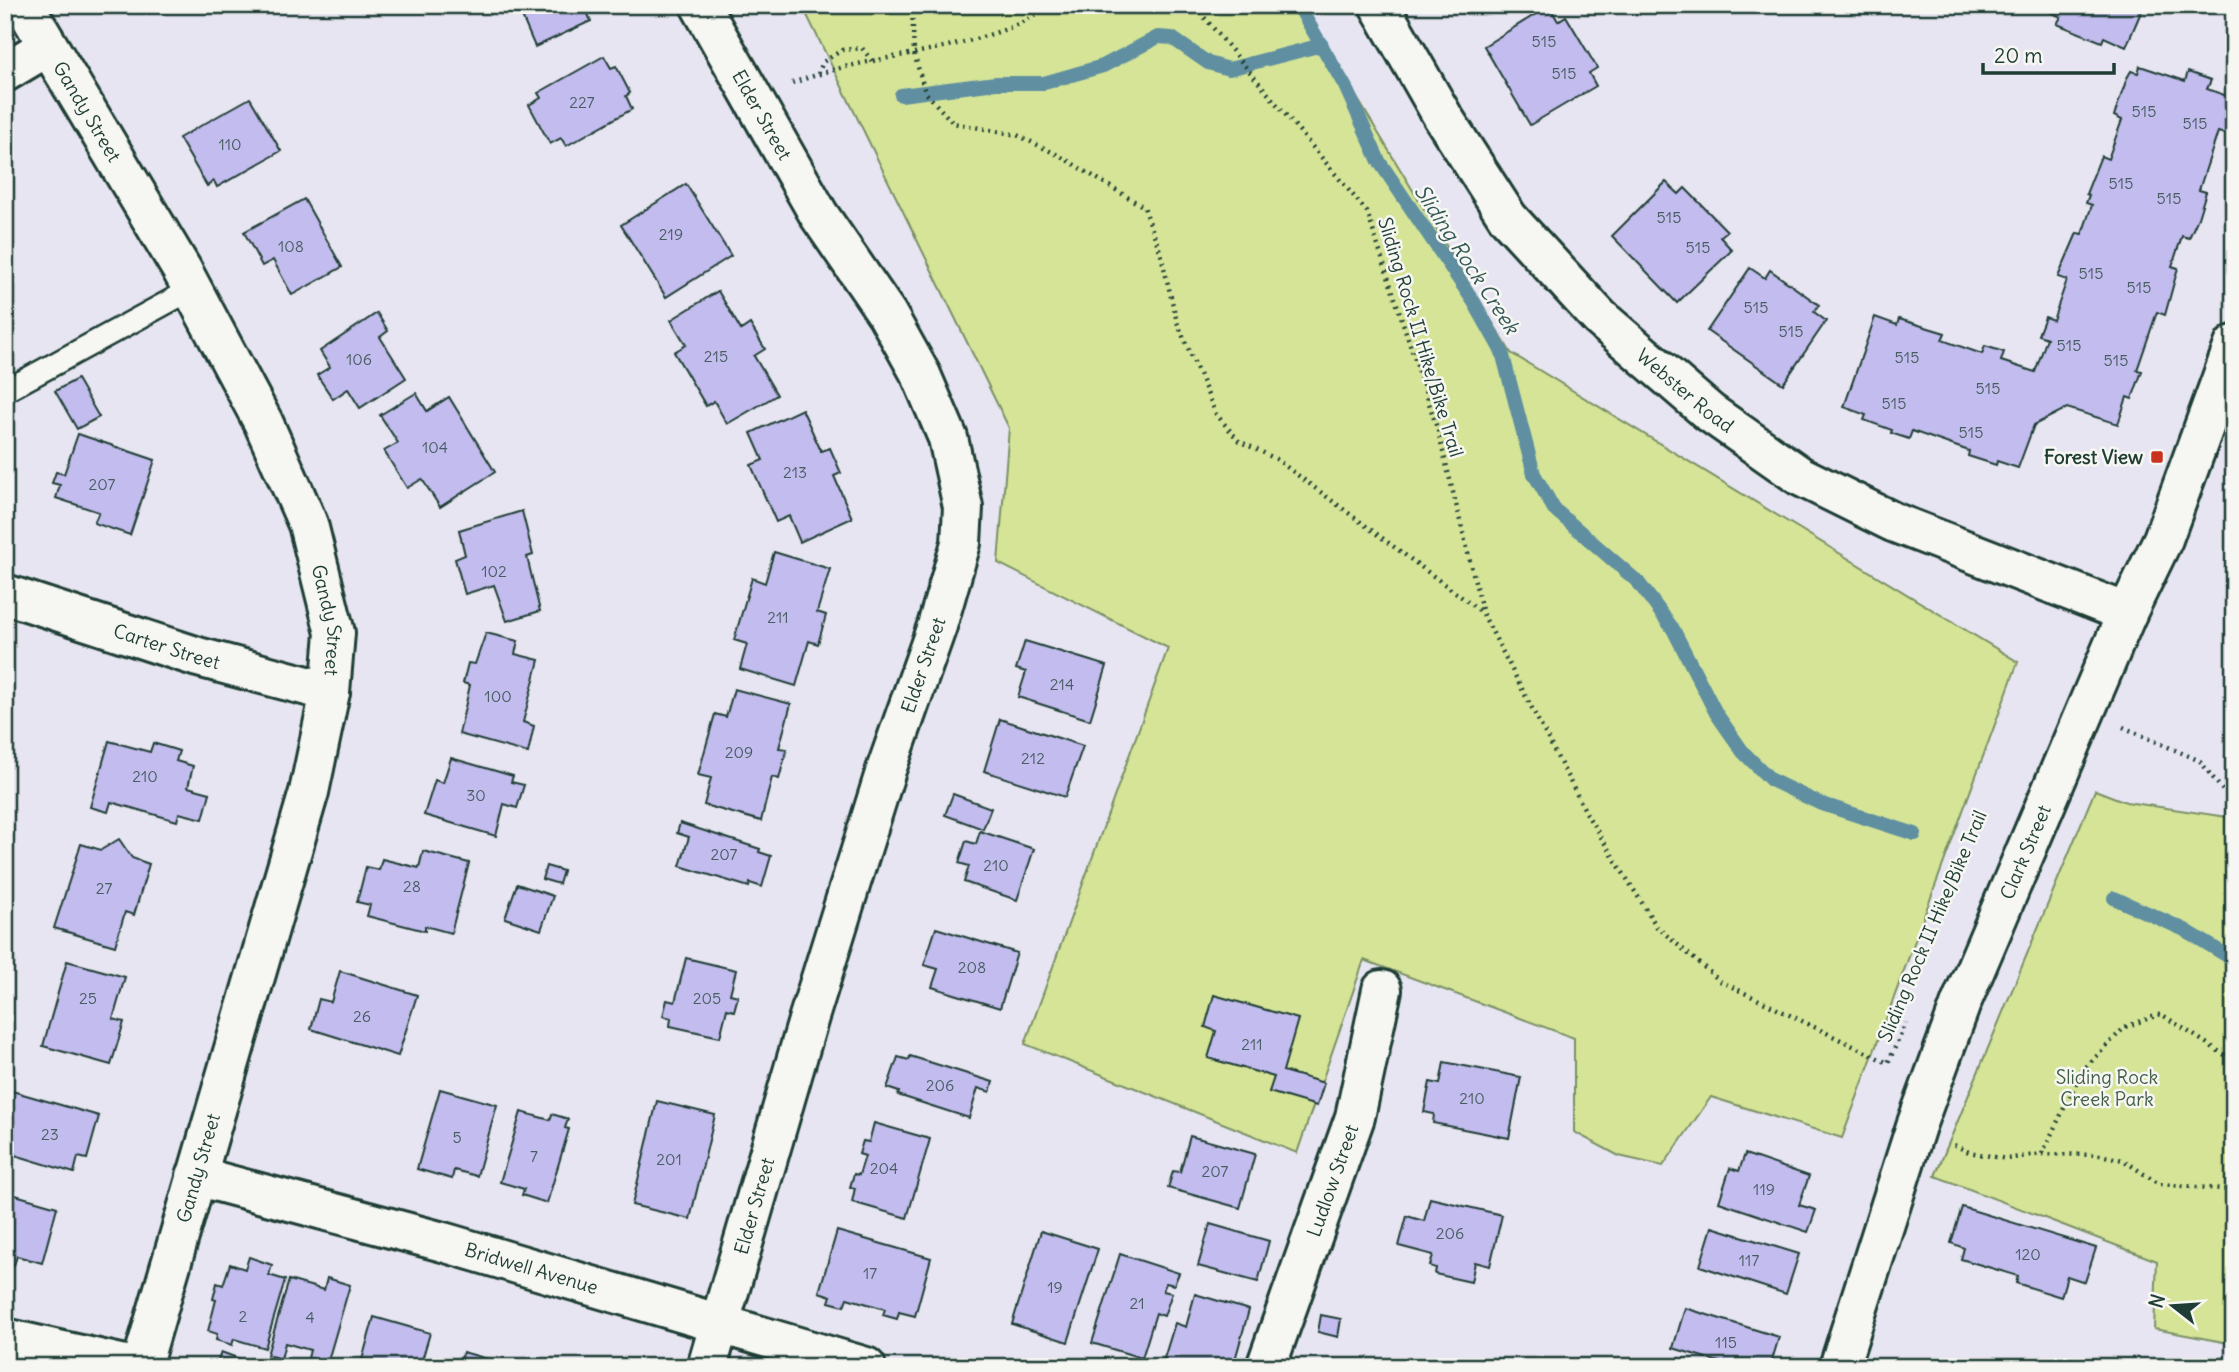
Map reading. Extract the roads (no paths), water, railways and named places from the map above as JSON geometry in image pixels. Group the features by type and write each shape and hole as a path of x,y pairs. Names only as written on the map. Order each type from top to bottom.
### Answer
{"street":[{"name":"Gandy Street","path":"24,5 192,289 263,422 307,524 335,633 330,692 309,792 141,1367"},
{"name":"Elder Street","path":"700,5 819,215 887,314 921,375 948,438 963,507 961,543 937,626 887,770 813,1004 707,1367"},
{"name":"Webster Road","path":"1379,5 1443,117 1508,218 1600,318 1709,412 1800,476 1893,522 2127,613"},
{"path":"5,72 47,47"},
{"name":"Clark Street","path":"1839,1367 1916,1126 1961,1003 2127,613 2163,539 2234,345"},
{"name":"Carter Street","path":"5,594 198,657 330,692"},
{"name":"Ludlow Street","path":"1266,1367 1355,1117 1382,990"},
{"name":"Bridwell Avenue","path":"196,1176 443,1242 866,1367"},
{"path":"5,1338 134,1367"}],"lane":[{"path":"5,391 192,289"}],"waterway":[{"name":"Sliding Rock Creek","path":"1298,5 1345,86 1379,161 1474,302 1502,352 1534,474 1554,509 1638,582 1673,629 1716,713 1743,752 1771,780 1819,803 1915,834"},
{"path":"901,95 996,83 1044,83 1103,66 1158,37 1172,38 1208,63 1229,69 1322,45"},
{"name":"Sliding Rock Creek","path":"2114,898 2185,930 2234,960"}],"place":[{"name":"Forest View","path":"2157,457"}],"park label":[{"name":"Sliding Rock Creek Park","path":"2107,1088"}]}
